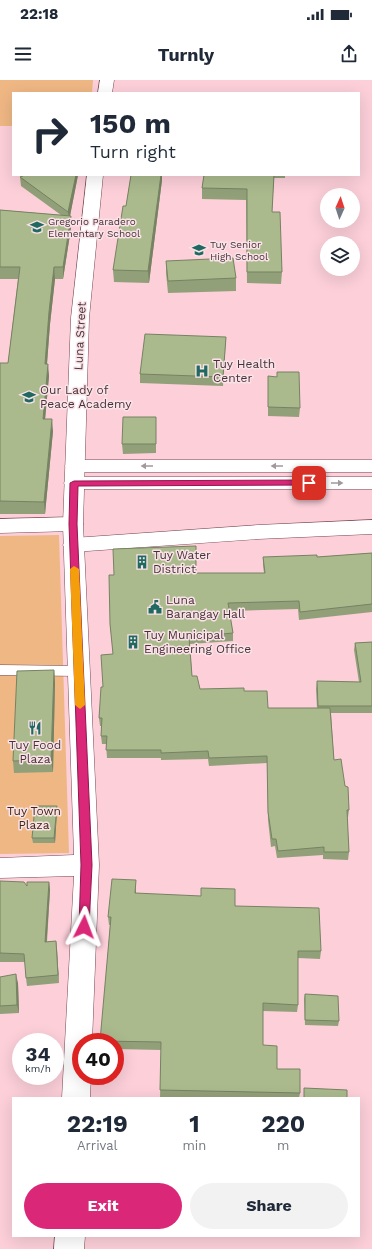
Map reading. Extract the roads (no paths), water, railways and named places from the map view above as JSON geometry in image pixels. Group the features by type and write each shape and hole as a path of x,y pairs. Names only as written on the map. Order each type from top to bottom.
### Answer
{"street":[{"path":"106,92 107,80"},
{"name":"Luna Street","path":"76,1097 87,865 73,535 74,474 80,318 95,176"},
{"path":"74,474 372,466"},
{"path":"74,474 372,483"},
{"path":"0,526 73,535 258,532 372,527"},
{"path":"0,868 87,865"},
{"path":"69,1249 70,1237"}],"lane":[{"path":"0,670 78,671"}],"place":[{"name":"Gregorio Paradero Elementary School","path":"37,227"},
{"name":"Tuy Senior High School","path":"199,250"},
{"name":"Tuy Health Center","path":"202,371"},
{"name":"Our Lady of Peace Academy","path":"29,397"},
{"name":"Tuy Water District","path":"142,562"},
{"name":"Luna Barangay Hall","path":"155,607"},
{"name":"Tuy Municipal Engineering Office","path":"133,642"},
{"name":"Tuy Food Plaza","path":"35,728"}],"park label":[{"name":"Tuy Town Plaza","path":"34,818"}]}
